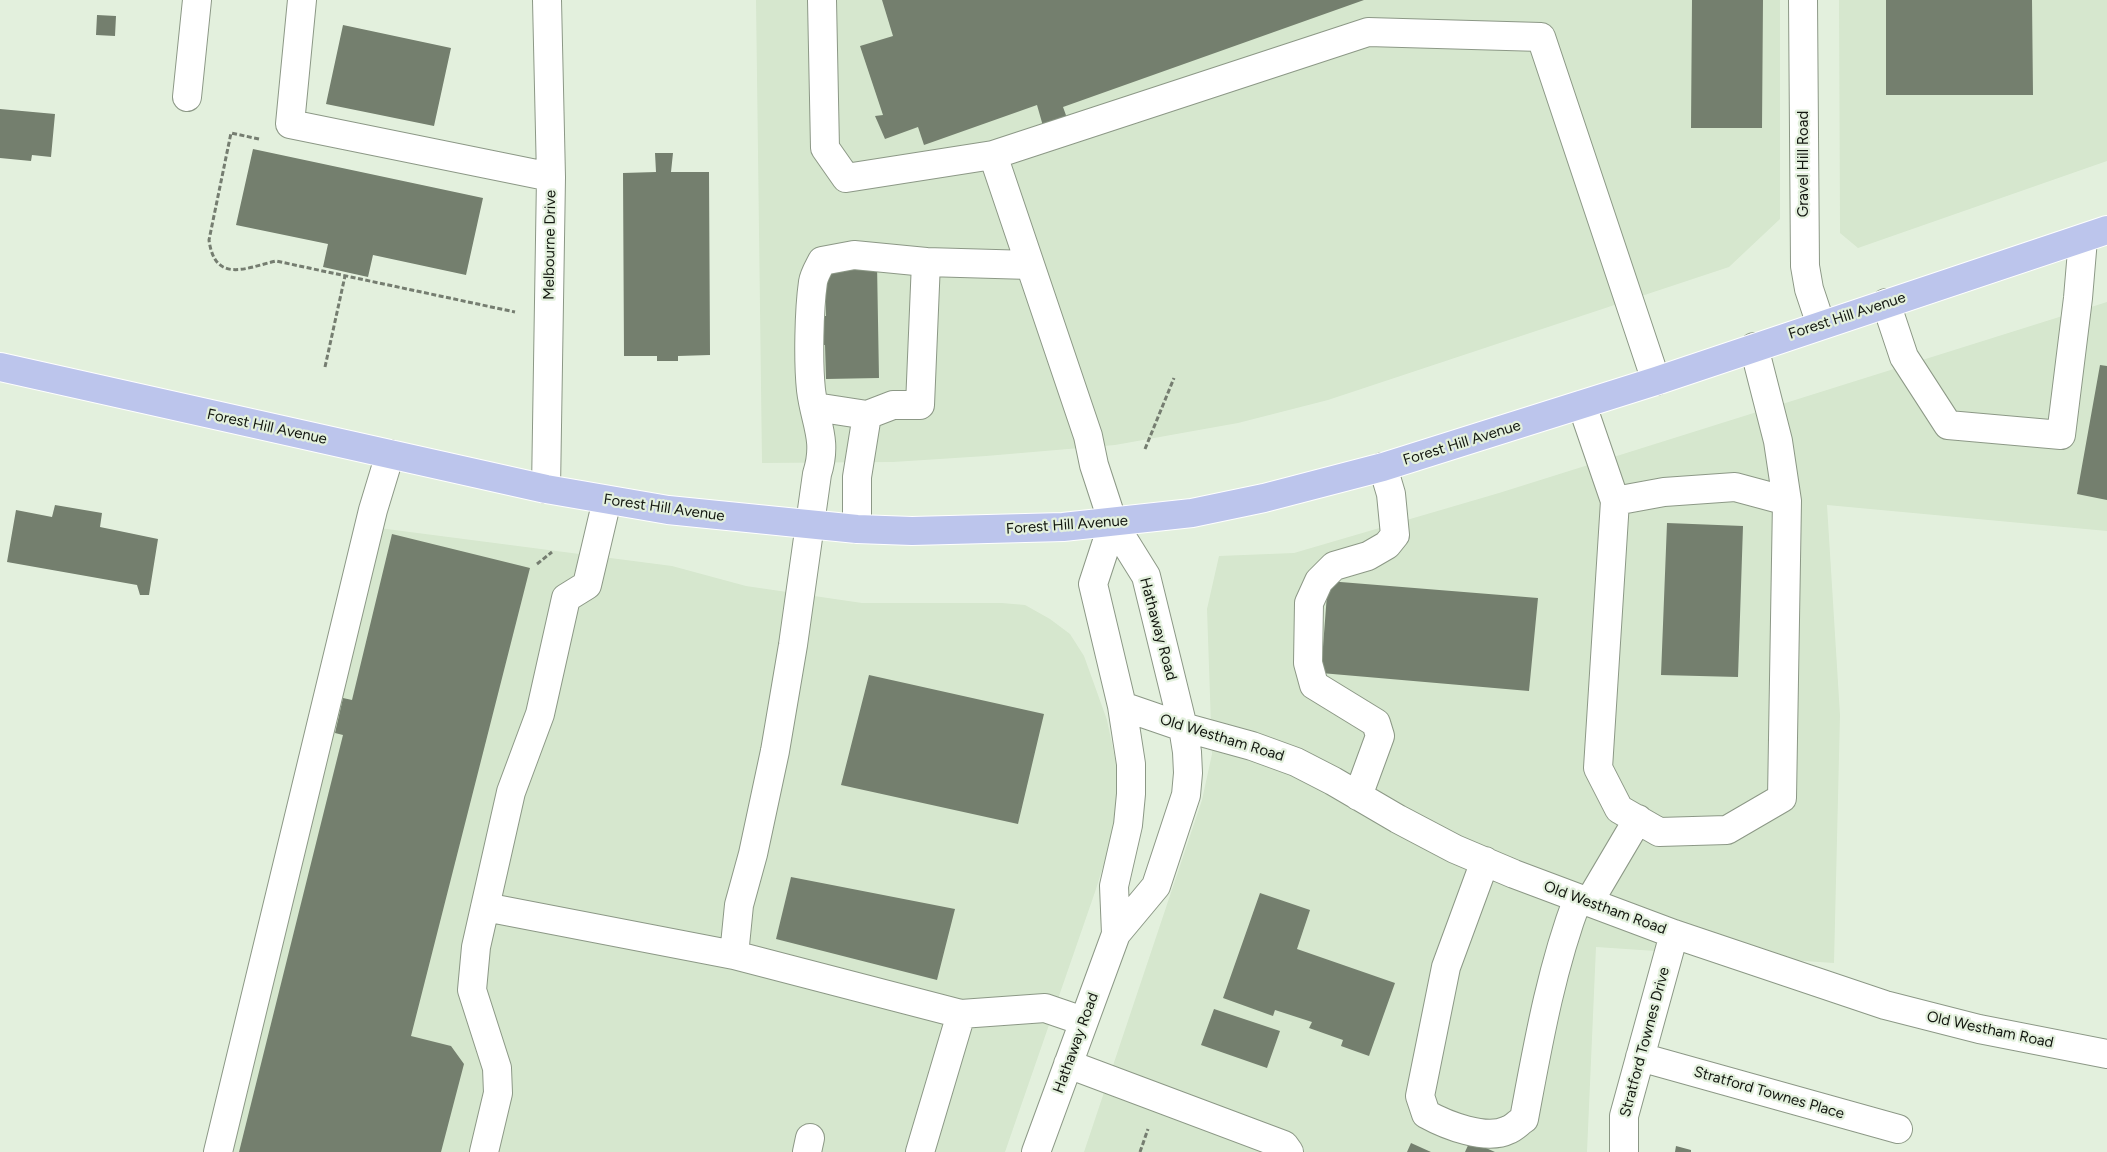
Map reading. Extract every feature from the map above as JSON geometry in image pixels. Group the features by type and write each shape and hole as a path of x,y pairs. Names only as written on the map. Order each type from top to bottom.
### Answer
{"main road":[{"name":"Forest Hill Avenue","path":"0,367 546,490 668,510 856,529 912,531 984,530 1113,522 1192,513 1264,498 1384,467 1656,381 2095,234"}],"street":[{"path":"187,97 197,0"},
{"path":"302,0 290,124 551,177"},
{"name":"Melbourne Drive","path":"546,490 551,177 547,0"},
{"path":"822,0 825,148 846,178 993,155 1368,32 1541,37 1656,381"},
{"name":"Gravel Hill Road","path":"1803,0 1804,266 1821,325"},
{"path":"993,155 1088,436 1094,465 1113,522"},
{"path":"1886,303 1904,357 1948,425 2061,436 2078,298 2095,234"},
{"path":"734,955 739,905 776,742 797,620 817,474 822,457 820,430 811,391 810,335 813,280 822,261 854,255 926,262 1030,265"},
{"path":"815,407 867,415 893,405 920,405 926,262"},
{"path":"1582,404 1616,501 1598,768 1619,809 1660,832 1726,830 1782,798 1787,501 1778,441 1754,347"},
{"path":"856,529 857,477 867,415"},
{"path":"218,1152 373,510 390,454"},
{"path":"1358,796 1380,736 1376,723 1314,685 1308,663 1309,603 1319,582 1334,566 1368,556 1387,544 1396,535 1391,494 1384,467"},
{"path":"1616,501 1664,492 1735,488 1787,501"},
{"path":"484,1152 498,1093 498,1068 472,990 476,947 511,792 540,714 566,598 587,585 607,500"},
{"name":"Hathaway Road","path":"1113,522 1093,584 1122,706 1131,764 1128,825 1114,886 1116,934"},
{"name":"Hathaway Road","path":"1036,1152 1116,934 1156,886 1186,795 1188,773 1183,727 1146,576 1113,522"},
{"name":"Old Westham Road","path":"1122,706 1183,727 1252,746 1296,762 1333,780 1358,796 1455,849 1674,934 1885,1005 1979,1029 2107,1054"},
{"path":"1485,861 1446,968 1420,1096 1426,1114 1447,1125 1482,1134 1507,1131 1524,1119 1539,1040 1564,935 1583,900 1638,819"},
{"path":"485,907 734,955 961,1014 1046,1008 1083,1021"},
{"name":"Stratford Townes Drive","path":"1624,1152 1624,1116 1674,934"},
{"path":"920,1152 961,1014"},
{"name":"Stratford Townes Place","path":"1640,1057 1898,1129"},
{"path":"1068,1064 1286,1148"}],"path":[{"path":"260,139 231,133 209,240 210,250 215,260 223,268 242,270 276,261 549,319"},
{"path":"325,367 345,276"},
{"path":"1145,449 1174,378"},
{"path":"537,564 552,552"}],"shaded area":[{"path":"756,0 1780,0 1780,219 1729,267 1328,400 1238,423 1115,445 986,456 893,462 762,463"},
{"path":"1839,0 2107,0 2107,161 1858,248 1840,233"},
{"path":"2107,302 2107,531 1827,505 1840,715 1834,963 1596,947 1587,1152 1084,1152 1202,800 1212,754 1207,609 1219,556 1294,553 1499,493"},
{"path":"379,528 672,566 746,586 862,603 1002,603 1025,605 1050,619 1070,634 1084,656 1107,720 1117,768 1118,807 1113,835 1095,892 1005,1152 228,1152"}],"building":[{"path":"882,0 1364,0 1063,107 1067,118 1043,126 1037,105 924,145 918,127 885,139 875,116 883,115 860,46 893,36"},
{"path":"1692,0 1763,0 1762,128 1691,128"},
{"path":"1886,0 2032,0 2033,95 1886,95"},
{"path":"97,15 116,16 115,36 96,35"},
{"path":"343,25 451,48 434,126 326,104"},
{"path":"0,109 55,114 51,157 32,155 31,161 0,158"},
{"path":"253,149 483,198 466,275 373,255 368,277 323,267 328,244 236,225"},
{"path":"655,153 673,153 671,172 709,172 710,355 678,356 678,361 657,361 657,356 624,356 623,173 656,172"},
{"path":"877,264 879,378 826,379 825,345 818,345 817,316 826,316 825,266"},
{"path":"2100,365 2107,366 2107,500 2077,494"},
{"path":"55,505 102,513 100,527 158,539 149,595 140,595 137,585 7,562 16,510 52,517"},
{"path":"1667,523 1743,526 1738,677 1661,675"},
{"path":"392,534 530,568 411,1036 451,1046 464,1064 441,1152 239,1152 343,735 335,733 343,698 352,700"},
{"path":"1328,581 1538,598 1529,691 1321,673"},
{"path":"869,675 1044,714 1018,824 841,785"},
{"path":"791,877 955,909 937,980 776,939"},
{"path":"1260,893 1310,910 1297,949 1395,983 1369,1056 1341,1046 1343,1040 1309,1028 1312,1022 1275,1010 1273,1016 1223,998"},
{"path":"1214,1009 1280,1031 1267,1068 1201,1045"},
{"path":"1470,1141 1495,1152 1465,1152"},
{"path":"1411,1143 1431,1152 1407,1152"},
{"path":"1676,1146 1691,1150 1691,1152 1675,1152"}]}
